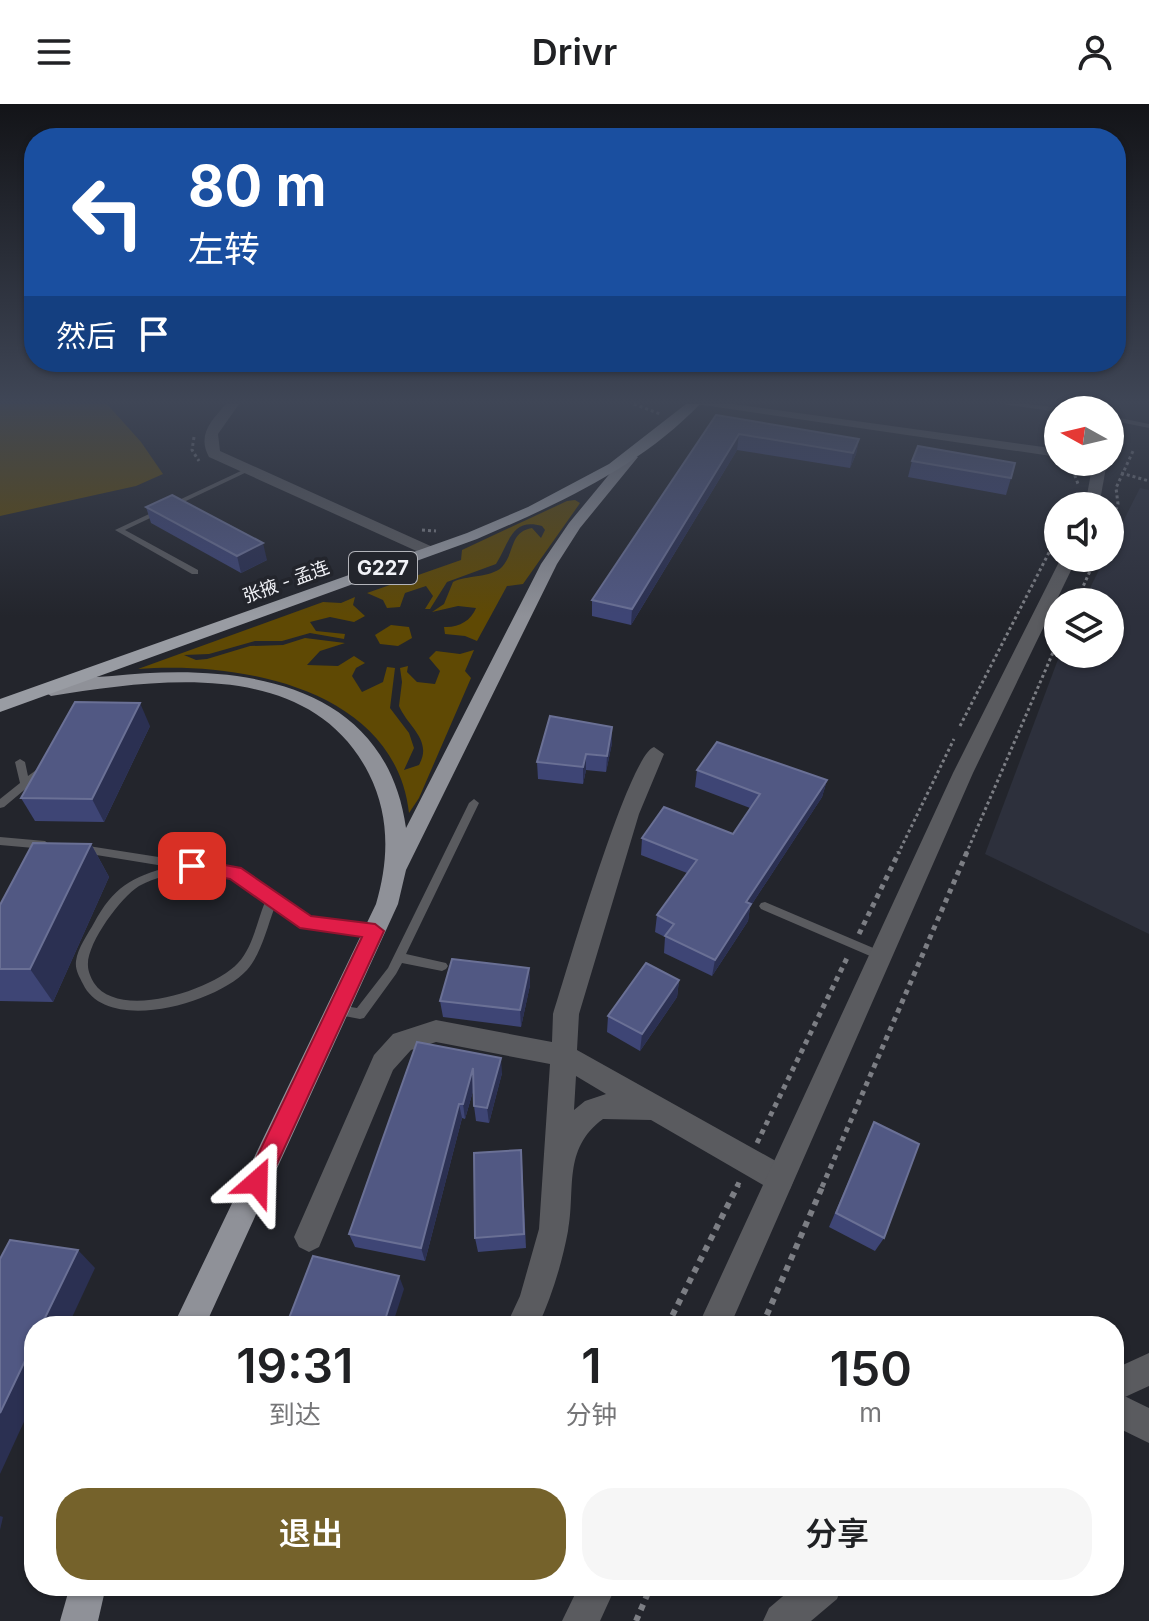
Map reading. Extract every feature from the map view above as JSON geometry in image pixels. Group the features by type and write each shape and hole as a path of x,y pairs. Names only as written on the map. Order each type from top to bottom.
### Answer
{"highway":[{"name":"张掖 - 孟连","path":"51,690 429,551 533,510 598,475"},
{"name":"G227","path":"0,706 51,690"}],"main road":[{"path":"194,1316 375,931 396,870 549,564 574,526 616,475"},
{"path":"51,690 152,675 210,676 252,681 329,712 364,747 383,778 395,828 396,870"},
{"path":"79,1621 85,1596"}],"street":[{"path":"254,475 429,551"},
{"path":"718,1316 963,773 1062,572"},
{"path":"527,1316 554,1229 561,1163 562,1055 566,1014 628,814 654,754"},
{"path":"309,1237 383,1063 402,1042 436,1031 562,1055 780,1179"},
{"path":"561,1163 579,1121 592,1108 621,1105 655,1110"},
{"path":"1124,1381 1149,1369"},
{"path":"1124,1413 1149,1426"},
{"path":"581,1621 593,1596"},
{"path":"782,1621 812,1596"}],"lane":[{"path":"195,572 119,530 237,475"},
{"path":"0,804 57,758"},
{"path":"20,762 25,784"},
{"path":"338,1010 360,1014 399,958 474,803"},
{"path":"0,841 51,845"},
{"path":"66,847 235,873 306,923 375,931"},
{"path":"192,866 143,880 115,896 84,954 82,970 94,989 121,1003 154,1006 215,988 245,964 272,899"},
{"path":"765,906 881,956"},
{"path":"399,958 442,966"}],"path":[{"path":"1127,475 1149,481"},
{"path":"1074,476 1078,489"},
{"path":"960,726 1044,562"},
{"path":"766,1316 1046,668"},
{"path":"672,1316 739,1182"},
{"path":"636,1621 647,1596"}],"shaded area":[{"path":"0,475 161,475 136,486 0,516"},
{"path":"1140,488 1149,490 1149,934 985,854 1055,668 1124,668 1124,588 1090,588 1098,572 1124,572 1124,519"},
{"path":"575,500 580,503 523,584 507,586 477,641 445,634 444,627 463,623 476,608 458,606 432,612 444,604 453,582 497,571 506,561 519,534 532,528 541,538 545,530 542,526 532,524 517,529 496,564 447,582 430,609 425,609 433,596 426,586 405,593 400,607 387,608 383,600 367,593 461,560 462,550"},
{"path":"355,597 353,605 365,616 354,622 330,617 310,622 316,631 345,634 344,639 310,633 282,641 255,641 209,654 184,655 196,660 207,659 250,646 283,645 305,638 345,643 320,651 307,665 338,666 354,656 365,663 356,668 352,676 362,692 383,682 387,667 395,668 390,708 409,733 414,748 404,770 419,765 423,748 418,734 399,706 400,668 408,666 407,672 417,682 435,684 440,671 429,658 436,651 460,654 474,650 465,671 471,678 419,798 409,813 397,771 375,737 344,710 306,691 264,678 221,671 138,669 323,602 341,603"},
{"path":"391,625 409,627 412,638 398,646 380,644 375,635"}],"building":[{"path":"676,475 714,475 632,609 592,600"},
{"path":"172,495 263,543 237,556 146,507"},
{"path":"75,702 140,703 92,799 21,798"},
{"path":"550,716 612,727 607,756 586,754 583,767 537,762"},
{"path":"717,742 827,780 746,902 751,904 715,960 665,936 674,924 657,915 697,860 642,838 664,807 733,834 760,794 697,770"},
{"path":"33,843 91,844 30,969 0,969 0,905"},
{"path":"452,959 529,968 520,1010 440,1001"},
{"path":"646,963 679,980 642,1034 608,1016"},
{"path":"417,1042 501,1058 487,1108 474,1106 473,1068 463,1104 459,1104 421,1248 349,1234"},
{"path":"874,1122 919,1144 884,1238 836,1213"},
{"path":"521,1150 524,1234 475,1238 474,1153"},
{"path":"10,1240 78,1250 46,1316 24,1316 24,1363 0,1413 0,1259"},
{"path":"313,1256 399,1276 386,1316 290,1316"}],"route":[{"path":"192,866 235,873 296,919 306,923 375,931 257,1182"}]}
